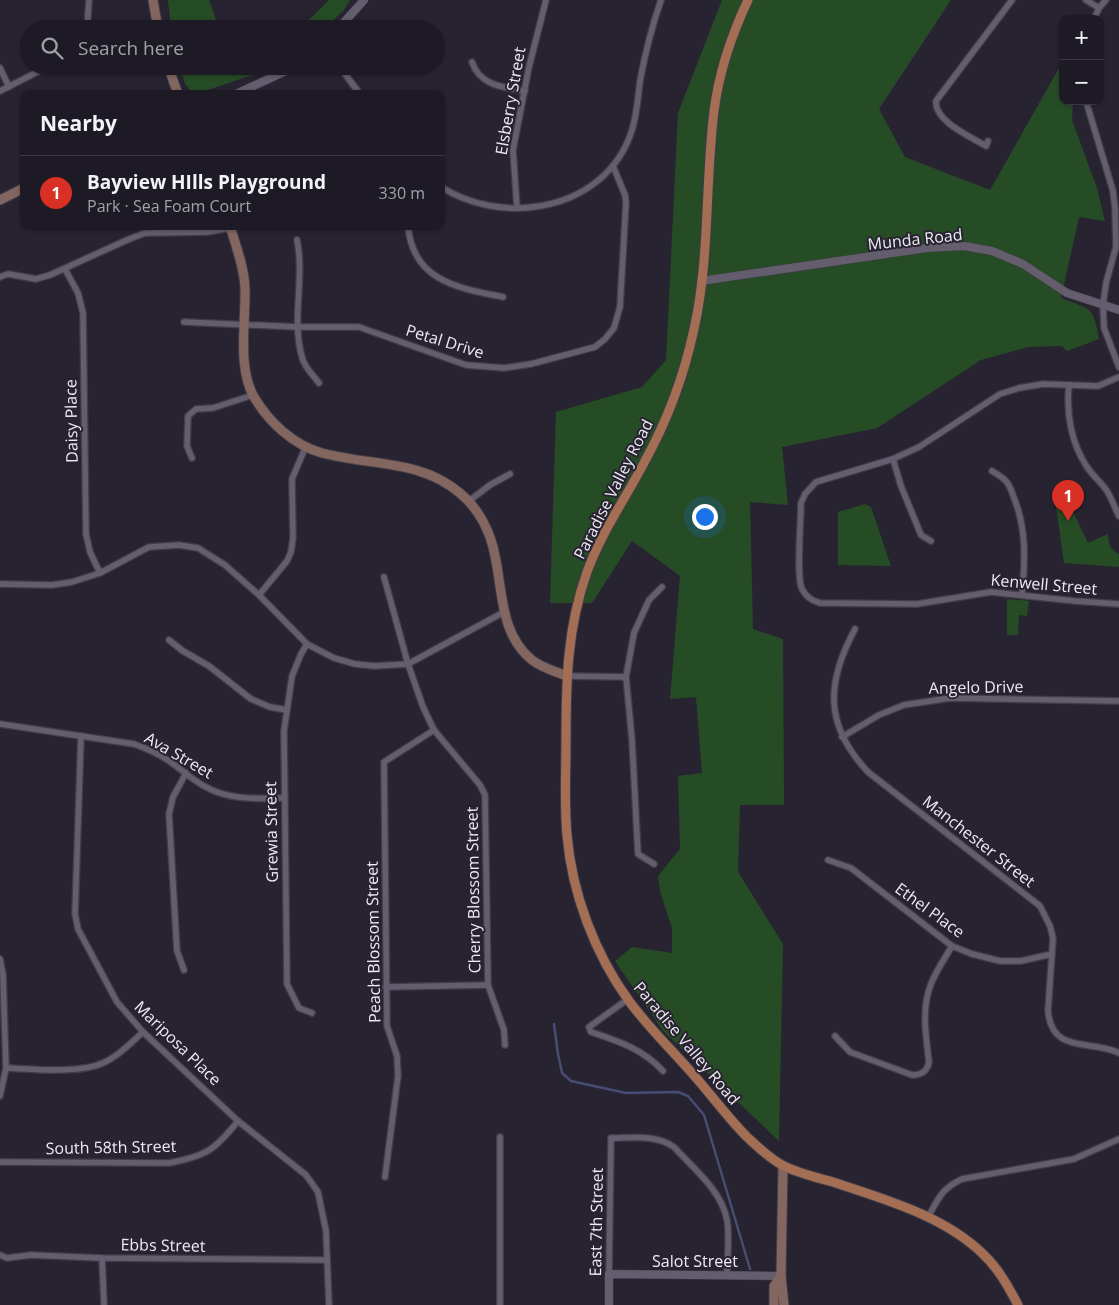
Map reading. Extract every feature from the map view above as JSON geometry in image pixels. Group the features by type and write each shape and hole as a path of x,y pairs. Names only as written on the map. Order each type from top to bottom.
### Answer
{"main road":[{"path":"154,0 157,20"},
{"name":"Paradise Valley Road","path":"748,0 727,49 714,112 701,281 695,326 681,379 668,415 594,554 576,608 569,645 566,676 566,834 573,874 584,915 597,946 628,1000 745,1135 783,1166"},
{"path":"171,75 177,90"},
{"path":"0,200 20,190"},
{"path":"231,230 240,258 245,286 244,362 253,395 277,427 291,438 321,452 419,470 438,478 456,489 469,501 482,520 491,539 504,612 514,638 532,660 541,666 566,676"},
{"path":"784,1305 781,1276 783,1166 870,1195 928,1217 965,1238 983,1254 1007,1284 1018,1305"},
{"path":"774,1305 774,1286 781,1276"}],"street":[{"path":"88,20 89,0"},
{"path":"346,20 364,0"},
{"name":"Elsberry Street","path":"517,208 513,150 536,36 546,0"},
{"path":"445,189 475,202 492,206 517,208 538,207 568,198 597,182 613,166 623,152 632,130 651,32 662,0"},
{"path":"988,141 986,146 942,118 936,110 936,101 1012,0"},
{"path":"1086,0 1099,8"},
{"path":"1096,15 1106,0"},
{"path":"472,62 480,76 489,83 524,91"},
{"path":"0,68 9,87"},
{"path":"0,91 32,75"},
{"path":"246,90 275,75"},
{"path":"346,75 357,90"},
{"path":"1087,105 1113,191 1116,247 1106,283 1103,305 1104,328 1119,367"},
{"name":"Petal Drive","path":"184,322 298,327 359,327 466,365 491,368 531,364 595,347 614,328 620,307 626,202 613,166"},
{"path":"0,277 8,274 36,279 65,269 145,233 207,232 216,230"},
{"path":"409,230 417,256 435,276 450,285 503,297"},
{"path":"296,240 300,255 298,327 302,358 311,374 319,383"},
{"name":"Munda Road","path":"701,281 928,248 964,246 992,251 1023,264 1067,293 1119,310"},
{"name":"Daisy Place","path":"65,269 78,293 83,313 86,534 90,552 100,574"},
{"name":"Kenwell Street","path":"1119,377 1098,386 1043,384 1019,388 1000,394 919,447 894,459 862,470 816,482 805,494 801,503 800,579 802,589 808,597 820,603 917,604 991,592 1119,604"},
{"path":"1069,385 1067,402 1075,443 1087,467 1107,491 1119,516"},
{"path":"192,458 187,446 188,416 196,409 213,408 253,395"},
{"path":"259,595 287,561 291,552 293,538 292,479 306,446"},
{"path":"894,459 901,486 921,535 932,541"},
{"path":"992,472 1005,480 1010,488 1020,516 1024,536 1025,564 1022,595"},
{"path":"469,501 490,485 510,474"},
{"path":"0,584 72,582 100,574 149,547 179,545 198,548 225,565 259,595 307,644 334,658 355,664 374,666 408,664 504,612"},
{"name":"Cherry Blossom Street","path":"384,577 408,664 423,708 434,730 480,785 485,794 488,985 504,1030 505,1045"},
{"path":"654,864 638,854 632,740 626,677 634,633 649,600 662,587"},
{"name":"Manchester Street","path":"855,629 842,654 835,683 835,710 842,737 856,760 868,772 1040,906 1050,926 1053,938 1048,1011 1053,1029 1060,1037 1073,1044 1102,1047 1119,1053"},
{"path":"169,640 183,651 209,666 251,699 270,707 287,710"},
{"name":"Grewia Street","path":"307,644 292,676 284,731 284,798 287,984 299,1008 312,1013"},
{"path":"566,676 626,677"},
{"name":"Angelo Drive","path":"842,737 879,715 904,705 950,698 1119,701"},
{"name":"Ava Street","path":"0,724 134,744 154,752 205,787 227,796 284,798"},
{"name":"Peach Blossom Street","path":"385,1178 398,1076 397,1056 387,1026 384,762 434,730"},
{"name":"Mariposa Place","path":"81,736 75,914 78,929 117,1002 143,1032 238,1121 306,1175 318,1192 326,1231 329,1305"},
{"path":"184,970 177,952 169,814 173,798 186,773"},
{"name":"Ethel Place","path":"828,860 851,868 952,946 972,954 1000,961 1021,961 1052,954"},
{"path":"835,1036 850,1052 912,1074 920,1075 923,1073 928,1068 929,1062 924,1027 927,997 931,982 952,946"},
{"path":"0,959 3,975 6,1068 0,1096"},
{"path":"386,987 488,985"},
{"path":"628,1000 589,1027 589,1030 624,1043 644,1053 663,1071"},
{"path":"6,1068 88,1068 102,1064 119,1054 143,1032"},
{"name":"South 58th Street","path":"0,1162 169,1163 192,1158 214,1148 238,1121"},
{"path":"500,1137 500,1305"},
{"name":"East 7th Street","path":"609,1305 611,1138 658,1138 667,1142 674,1147 712,1189 722,1204 727,1220 727,1275"},
{"path":"928,1217 944,1190 962,1179 1074,1159 1119,1139"},
{"name":"Ebbs Street","path":"0,1254 7,1258 31,1256 327,1260"},
{"path":"102,1258 104,1304"},
{"name":"Salot Street","path":"609,1274 781,1276"}],"green space":[{"path":"168,0 209,0 216,20 170,20"},
{"path":"329,0 350,0 344,10 333,20 309,20"},
{"path":"722,0 951,0 879,109 905,157 990,190 1059,68 1059,105 1073,105 1072,120 1097,188 1105,221 1079,217 1061,298 1089,310 1095,320 1099,339 1067,351 1062,346 1028,347 981,360 877,428 782,447 788,505 750,502 753,629 783,639 784,805 740,805 738,872 783,944 779,1141 663,1031 615,961 632,947 672,953 672,928 660,891 658,876 680,849 678,776 702,773 696,697 670,699 680,576 632,541 592,603 550,603 556,412 642,387 666,360 678,113"},
{"path":"182,75 251,75 208,90 190,90 185,84"},
{"path":"1055,499 1060,499 1071,508 1088,543 1108,534 1110,546 1119,554 1119,567 1064,563"},
{"path":"865,504 871,507 891,566 838,565 838,512"},
{"path":"1007,599 1029,601 1027,616 1019,615 1018,635 1007,635"}],"waterway":[{"path":"554,1024 562,1073 571,1081 626,1093 678,1092 688,1096 704,1115 750,1269"}],"place":[{"name":"Bayview HIlls Playground","path":"1068,521"}]}
